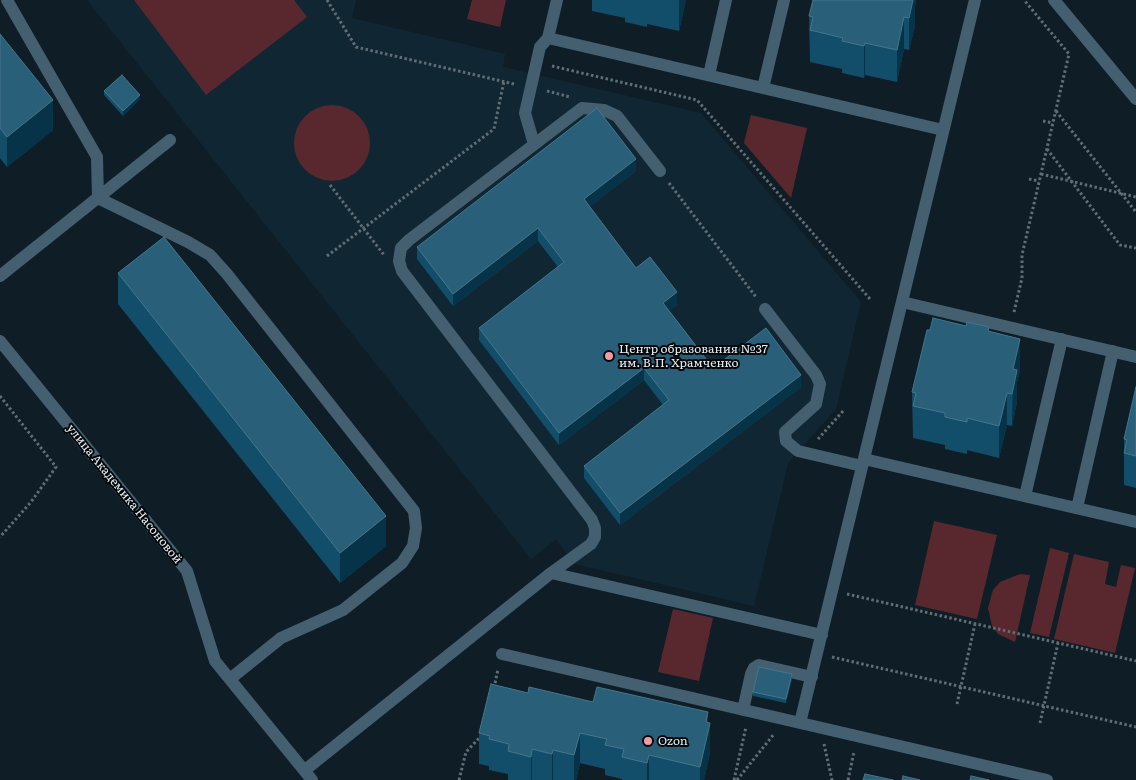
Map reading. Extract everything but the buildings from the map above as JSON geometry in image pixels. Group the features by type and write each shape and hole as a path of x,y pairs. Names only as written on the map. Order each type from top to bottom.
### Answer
{"street":[{"path":"7,0 97,157 98,198"},
{"path":"534,144 525,113 540,47 548,38 557,0"},
{"path":"708,75 726,0"},
{"path":"763,88 784,0"},
{"path":"800,723 975,0"},
{"path":"1054,0 1136,99"},
{"path":"548,38 943,130"},
{"path":"308,775 551,573 591,544 596,528 592,520 402,272 399,261 401,248 576,111 587,107 610,112 617,116 660,171"},
{"path":"0,276 170,140"},
{"path":"98,198 188,242 210,255 414,511 416,528 413,546 402,563 343,610 281,638 230,679"},
{"path":"902,302 1136,357"},
{"path":"765,308 818,379 820,390 816,404 807,415 788,428 784,437 790,446 805,453 863,462 1025,496 1136,522"},
{"path":"1025,496 1062,340"},
{"name":"улица Академика Насоновой","path":"0,341 187,571 215,661 308,775"},
{"path":"1077,508 1113,351"},
{"path":"551,573 822,635"},
{"path":"502,654 1047,780"},
{"path":"746,710 751,674 754,668 759,665 812,677"}],"path":[{"path":"327,0 356,47 580,99 587,107"},
{"path":"1011,328 1022,278 1022,255 1069,54 1024,0"},
{"path":"537,62 697,100 870,300"},
{"path":"328,256 494,129 504,81"},
{"path":"1056,110 1136,212"},
{"path":"1043,121 1053,123"},
{"path":"1047,149 1120,245 1136,248"},
{"path":"660,171 765,308"},
{"path":"1041,174 1136,197"},
{"path":"1029,179 1039,181"},
{"path":"330,185 383,255 399,261"},
{"path":"0,396 56,467 31,502 0,537"},
{"path":"805,453 844,410"},
{"path":"832,590 1136,661"},
{"path":"957,704 975,624"},
{"path":"1040,722 1058,643"},
{"path":"817,653 1136,727"},
{"path":"493,689 502,654"},
{"path":"735,780 746,710"},
{"path":"735,780 776,732"},
{"path":"459,780 466,752 483,733"},
{"path":"848,780 858,736"},
{"path":"824,744 832,780"}],"shaded area":[{"name":"Центр образования №37 им. В.П. Храмченко","path":"87,0 356,0 352,18 505,54 503,67 701,113 861,302 836,409 788,463 754,606 575,564 556,539 531,559"},
{"path":"134,0 294,0 307,17 206,95"},
{"path":"472,0 506,0 500,27 467,19"},
{"path":"340,105 353,111 364,122 370,135 368,158 353,175 340,181 324,181 311,175 296,158 294,135 300,122 317,107"},
{"path":"751,115 807,128 791,198 744,143"},
{"path":"934,521 997,535 977,619 915,605"},
{"path":"1050,548 1069,553 1049,637 1030,633"},
{"path":"1074,554 1109,562 1105,584 1116,587 1121,565 1135,568 1115,653 1054,639"},
{"path":"1020,574 1030,575 1015,642 998,634 992,626 988,608 993,590 1000,582"},
{"path":"673,609 713,618 699,681 658,672"}],"place":[{"name":"Центр образования №37 им. В.П. Храмченко","path":"609,356"},
{"name":"Ozon","path":"648,741"}]}
